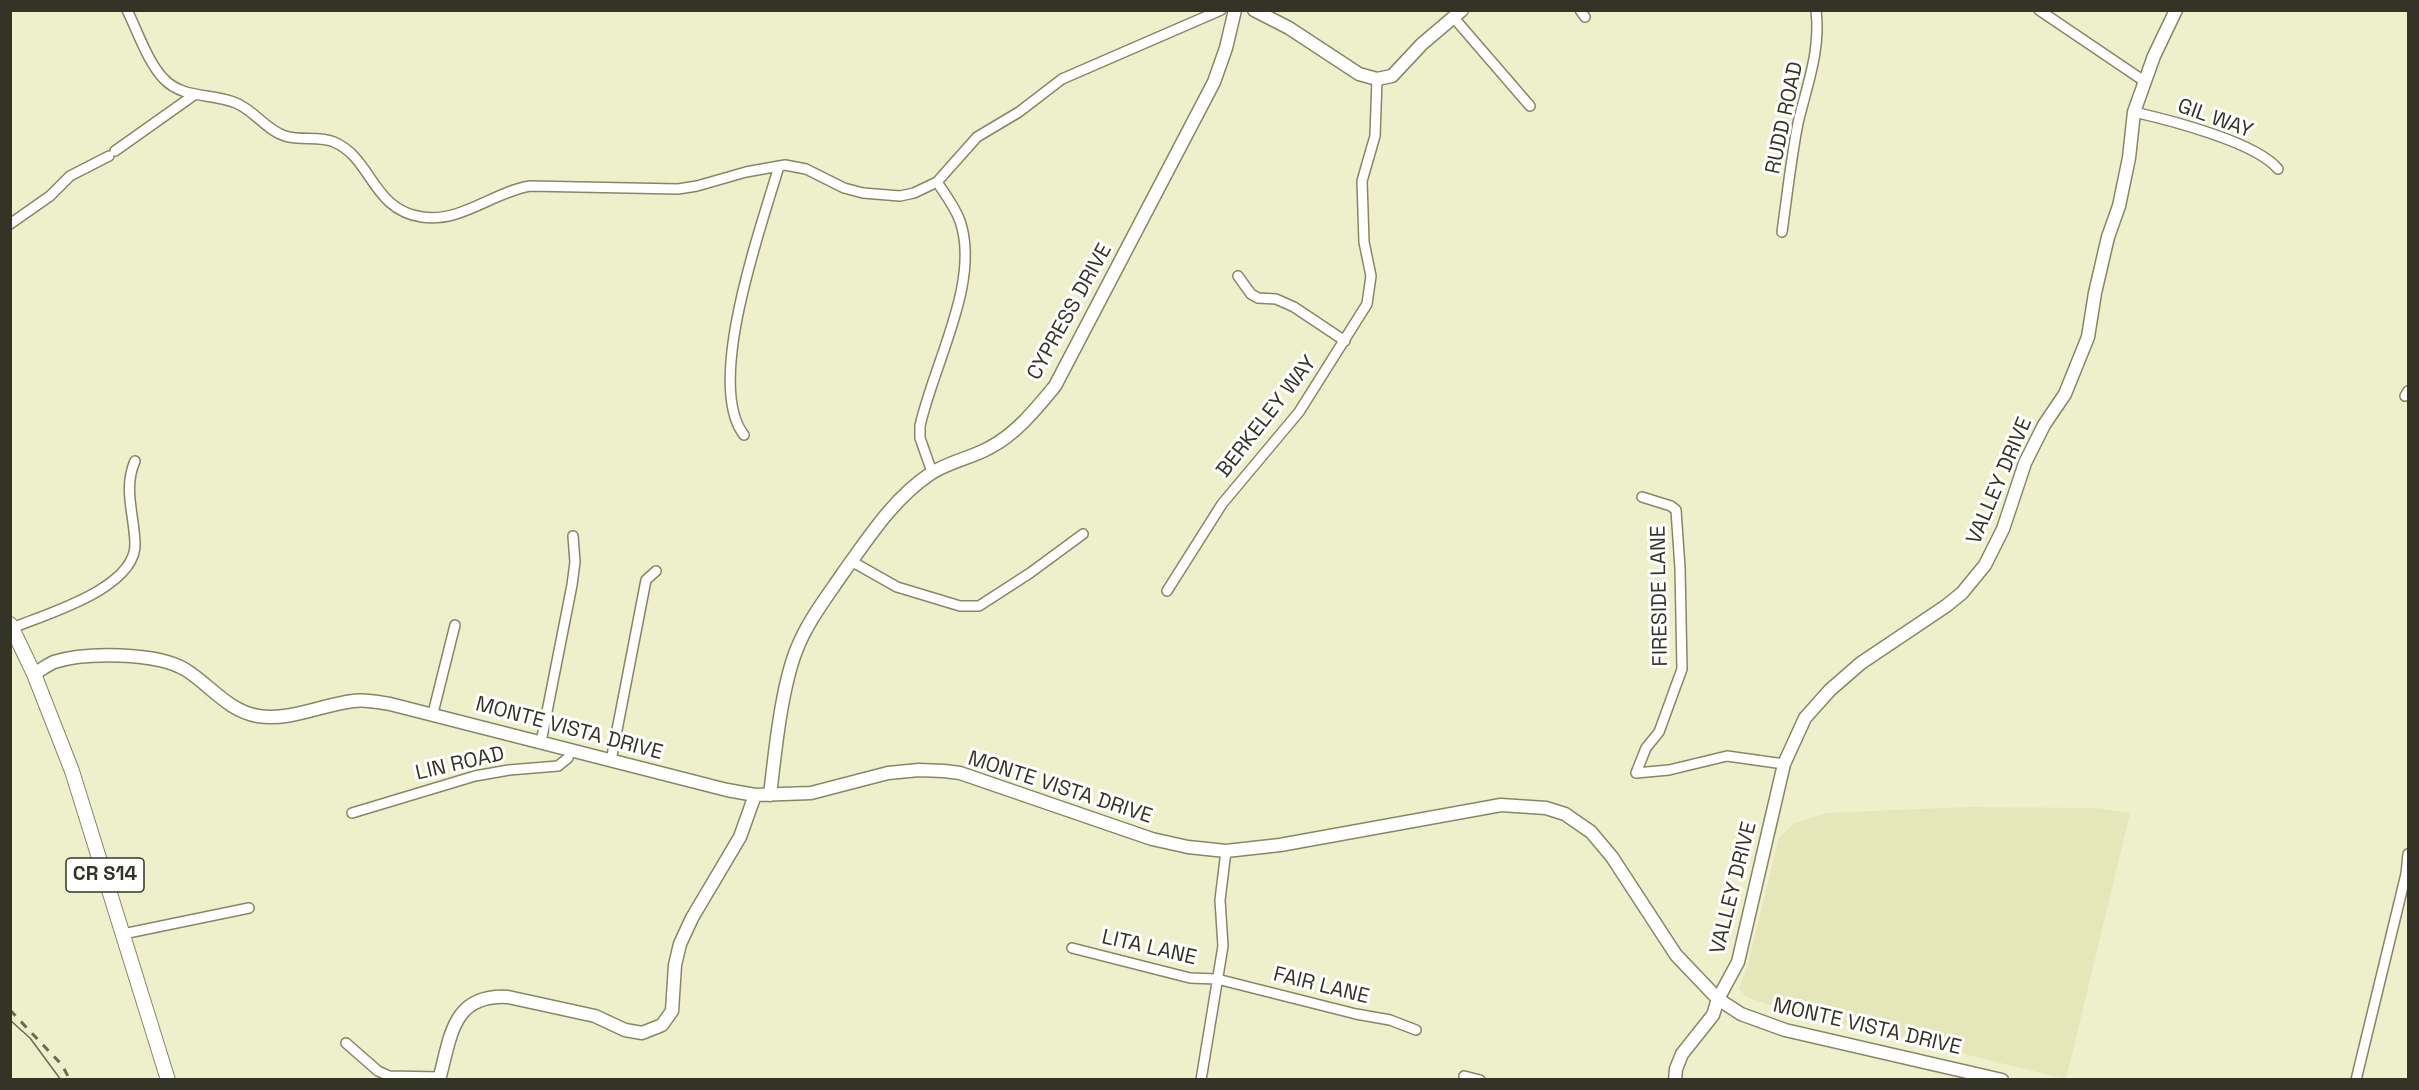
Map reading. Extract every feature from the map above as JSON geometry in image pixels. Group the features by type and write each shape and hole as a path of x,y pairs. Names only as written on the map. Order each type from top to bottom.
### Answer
{"main road":[{"name":"CYPRESS DRIVE","path":"770,795 787,683 795,652 813,616 882,519 906,494 932,472 990,448 1006,437 1031,415 1055,386 1214,82 1226,48 1235,10"},
{"path":"1254,10 1289,27 1359,74 1377,79 1392,76 1422,44 1458,14"},
{"name":"VALLEY DRIVE","path":"1675,1080 1676,1069 1682,1054 1713,1015 1718,999 1738,962 1784,764 1805,718 1830,690 1862,663 1962,593 1985,565 2003,529 2025,463 2044,425 2065,394 2088,337 2098,280 2108,237 2119,206 2129,158 2134,112 2144,81 2176,10"},
{"name":"CR S14","path":"11,626 34,674 72,771 168,1080"},
{"name":"MONTE VISTA DRIVE","path":"34,674 54,663 88,656 137,658 169,663 184,669 234,708 258,716 294,715 353,701 368,700 433,713 727,790 755,795 811,793 888,773 920,770 960,773 1152,839 1188,847 1226,851 1280,845 1501,805 1546,808 1565,814 1591,832 1612,857 1676,955 1718,999 1749,1018 1785,1030 2002,1080"},
{"path":"440,1078 454,1028 467,1006 479,999 508,998 595,1016 625,1030 642,1033 662,1025 672,1011 675,965 680,944 692,918 740,837 755,795"}],"street":[{"path":"128,10 156,69 164,79 182,91 235,102 282,135 325,140 338,144 352,156 387,201 405,212 420,217 441,218 511,190 530,186 678,189 779,166 795,165 851,190 883,196 914,193 937,182 977,137 1030,104 1062,78 1221,10"},
{"name":"RUDD ROAD","path":"1782,232 1798,124 1816,53 1818,28 1816,10"},
{"path":"2039,10 2144,81"},
{"path":"1458,14 1530,106"},
{"name":"BERKELEY WAY","path":"1167,591 1222,504 1299,412 1367,304 1371,276 1364,242 1362,181 1375,136 1377,79"},
{"path":"10,224 50,196 70,176 112,154 194,95"},
{"name":"GIL WAY","path":"2134,112 2172,121 2242,146 2273,163 2278,169"},
{"path":"744,435 737,427 731,406 736,316 779,166"},
{"path":"932,472 920,438 920,426 962,289 966,266 966,248 960,220 937,182"},
{"path":"1238,276 1251,294 1258,298 1276,299 1294,307 1345,341"},
{"path":"11,626 90,595 110,583 128,567 135,545 129,503 130,474 135,461"},
{"name":"FIRESIDE LANE","path":"1642,497 1671,506 1676,510 1680,568 1682,669 1659,732 1646,748 1636,773 1669,770 1727,756 1784,764"},
{"path":"851,561 897,587 960,606 979,606 1083,534"},
{"path":"541,742 572,585 575,562 573,536"},
{"path":"611,760 646,580 656,571"},
{"path":"433,713 454,625"},
{"name":"LIN ROAD","path":"352,813 475,776 508,770 558,766 568,758 571,750"},
{"name":"LITA LANE","path":"1201,1080 1223,946 1220,900 1226,851"},
{"path":"2356,1080 2409,854"},
{"path":"123,934 249,908"},
{"name":"LITA LANE","path":"1072,948 1190,978 1217,979"},
{"name":"FAIR LANE","path":"1217,979 1356,1014 1390,1020 1416,1030"},
{"path":"346,1043 378,1071 389,1076 440,1078"},
{"path":"1464,1076 1480,1080"}],"shaded area":[{"path":"1970,807 2094,808 2130,813 2066,1079 1789,1011 1746,997 1739,988 1747,968 1779,838 1795,823 1827,813"}],"tram line":[{"path":"10,1020 30,1038 61,1080"}],"railway":[{"path":"10,1010 62,1065 70,1080"}]}
